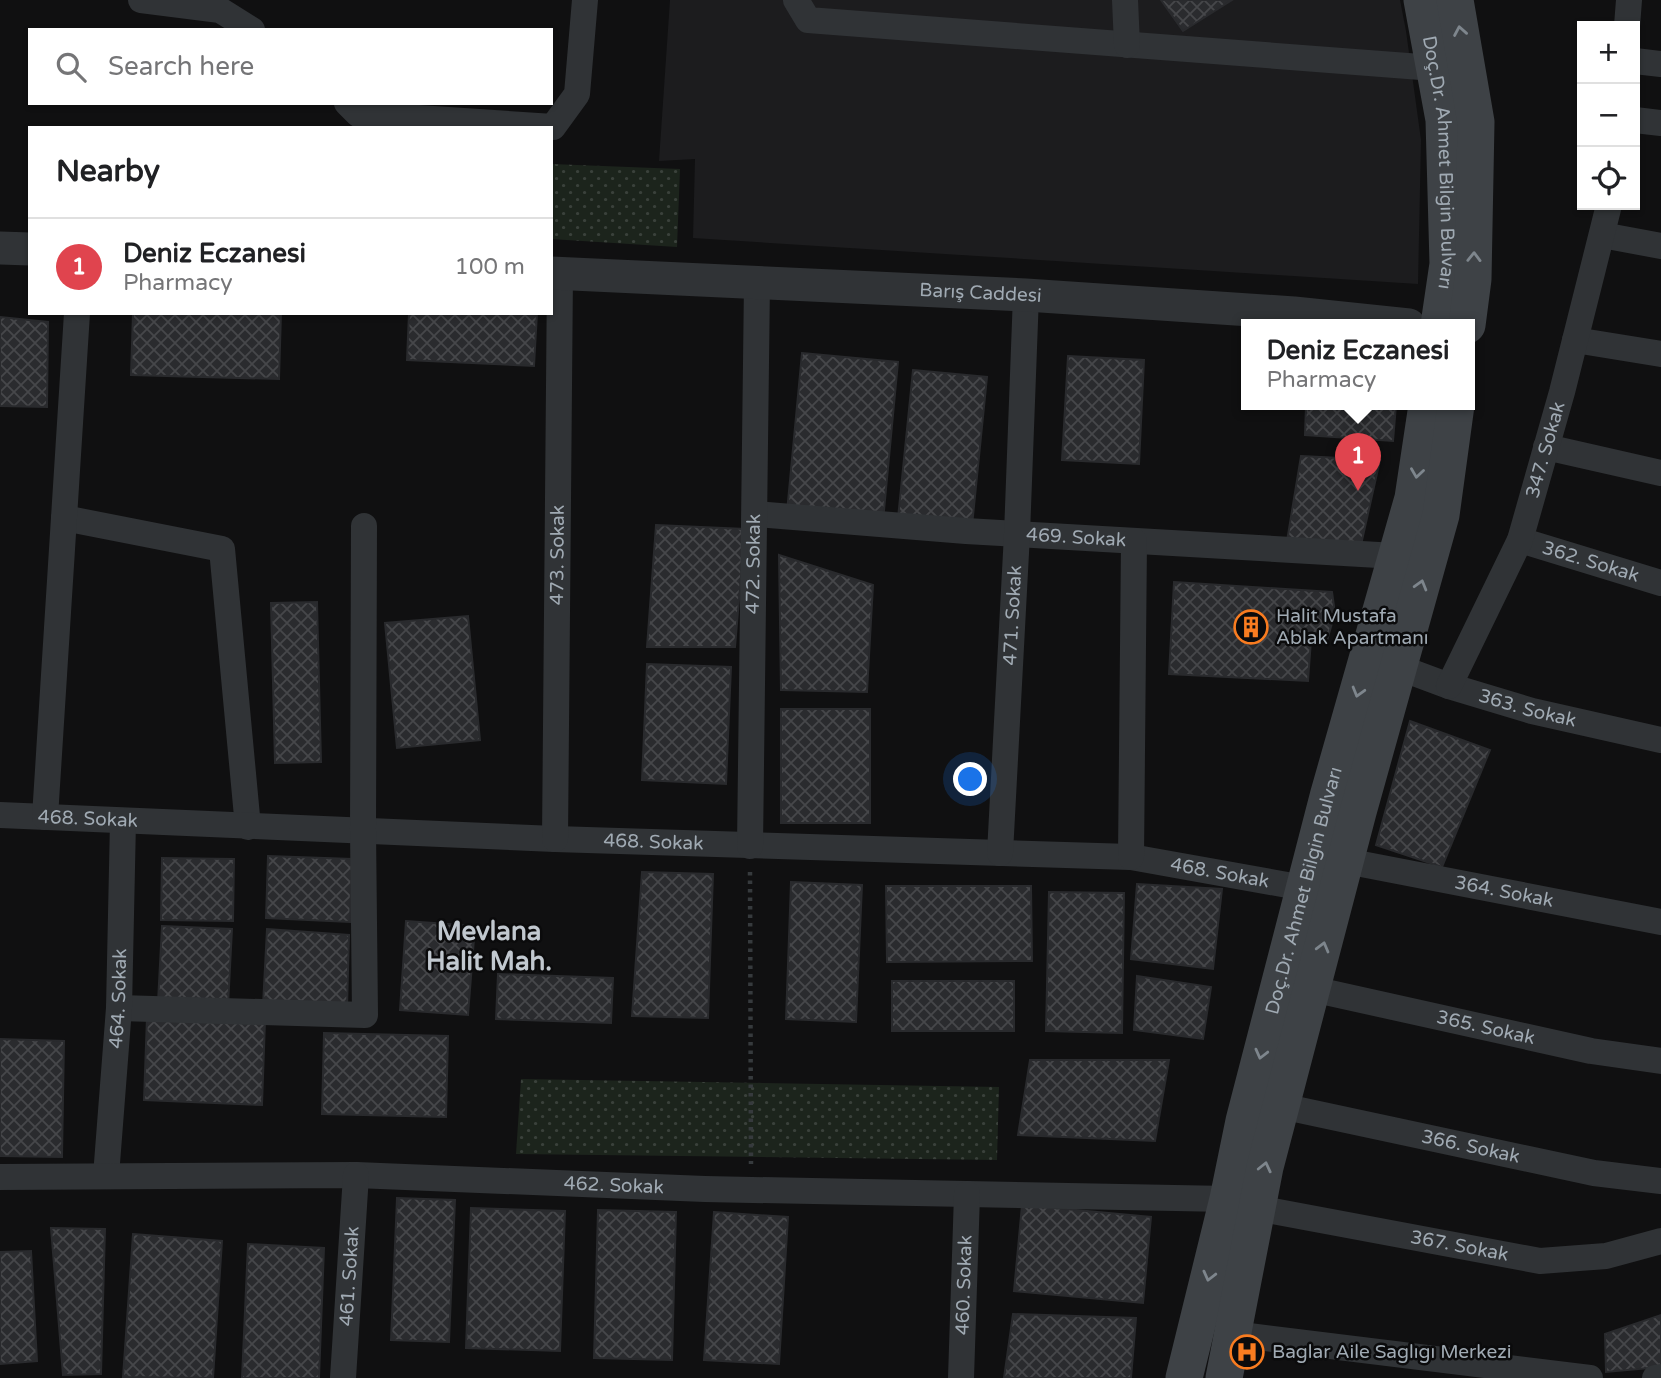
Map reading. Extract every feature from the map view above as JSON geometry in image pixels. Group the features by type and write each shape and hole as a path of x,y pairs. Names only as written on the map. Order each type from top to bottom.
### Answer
{"main road":[{"name":"Doç.Dr. Ahmet Bilgin Bulvarı","path":"1422,0 1444,120 1448,264 1439,319"},
{"name":"Doç.Dr. Ahmet Bilgin Bulvarı","path":"1455,0 1476,122 1473,279 1468,319"},
{"name":"Doç.Dr. Ahmet Bilgin Bulvarı","path":"1224,1378 1233,1334 1242,1203 1244,1121 1329,793 1413,498 1426,410"},
{"name":"Doç.Dr. Ahmet Bilgin Bulvarı","path":"1184,1378 1242,1203 1265,1167 1441,515 1455,410"}],"street":[{"path":"141,0 220,10 249,28"},
{"path":"553,127 577,94 585,0"},
{"path":"796,0 808,20 1434,68"},
{"path":"1125,0 1127,44"},
{"path":"1627,21 1629,0"},
{"path":"1640,62 1661,64"},
{"path":"349,105 358,114 538,126"},
{"path":"1640,121 1661,123"},
{"name":"347. Sokak","path":"1450,686 1520,540 1608,210"},
{"path":"1602,235 1661,246"},
{"path":"0,248 28,249"},
{"name":"Barış Caddesi","path":"556,273 1026,295 1352,319"},
{"name":"473. Sokak","path":"555,839 556,273"},
{"name":"472. Sokak","path":"750,846 757,282"},
{"name":"471. Sokak","path":"1000,853 1017,534 1026,295"},
{"path":"45,817 77,315"},
{"path":"1575,340 1661,354"},
{"path":"1546,447 1661,473"},
{"name":"469. Sokak","path":"755,514 1017,534 1396,556"},
{"path":"64,518 222,549 248,827"},
{"path":"119,1007 365,1015 364,526"},
{"name":"362. Sokak","path":"1520,540 1661,583"},
{"path":"1131,857 1134,541"},
{"name":"363. Sokak","path":"1398,667 1532,711 1661,740"},
{"name":"468. Sokak","path":"0,816 555,839 1131,857 1304,888"},
{"name":"464. Sokak","path":"106,1176 119,1007 123,821"},
{"name":"364. Sokak","path":"1346,861 1661,922"},
{"name":"365. Sokak","path":"1312,989 1591,1051 1661,1060"},
{"name":"366. Sokak","path":"1281,1106 1594,1173 1661,1181"},
{"name":"462. Sokak","path":"0,1177 355,1175 752,1190 1242,1203"},
{"name":"461. Sokak","path":"343,1378 355,1175"},
{"name":"460. Sokak","path":"961,1378 967,1194"},
{"name":"367. Sokak","path":"1242,1203 1540,1261 1606,1256 1661,1241"},
{"path":"1233,1334 1590,1378"},
{"path":"1655,1378 1661,1377"}],"path":[{"path":"750,846 752,1190"}],"shaded area":[{"path":"670,0 1400,0 1421,140 1418,284 693,238 695,159 659,161"},
{"path":"553,164 680,169 677,247 553,239"},
{"path":"521,1079 999,1087 997,1160 516,1154"}],"building":[{"path":"1161,0 1232,0 1183,31"},
{"path":"133,315 281,315 279,379 131,375"},
{"path":"409,315 537,315 534,366 407,360"},
{"path":"0,317 48,322 47,407 0,406"},
{"path":"802,353 898,362 883,521 787,512"},
{"path":"1068,356 1144,360 1139,464 1062,460"},
{"path":"913,370 987,377 972,526 898,518"},
{"path":"1306,410 1396,410 1393,441 1305,435"},
{"path":"1301,456 1380,460 1361,545 1287,541"},
{"path":"656,525 745,529 735,647 647,647"},
{"path":"779,555 873,585 867,692 781,690"},
{"name":"Halit Mustafa Ablak Apartmanı","path":"1174,582 1332,592 1335,613 1326,644 1311,640 1308,681 1169,674"},
{"path":"317,602 321,762 275,763 271,603"},
{"path":"468,616 480,740 397,748 385,623"},
{"path":"647,664 731,667 726,784 642,780"},
{"path":"781,709 870,709 870,823 781,823"},
{"path":"1410,721 1490,750 1442,867 1376,845"},
{"path":"268,856 352,859 350,922 266,918"},
{"path":"162,858 234,859 233,921 161,920"},
{"path":"642,872 713,874 708,1018 632,1016"},
{"path":"791,882 862,885 856,1022 786,1019"},
{"path":"1137,884 1222,889 1213,969 1131,959"},
{"path":"886,886 1031,886 1032,961 887,962"},
{"path":"1049,892 1124,893 1122,1033 1046,1031"},
{"path":"406,921 475,926 468,1015 400,1010"},
{"path":"162,926 232,929 228,1006 158,1002"},
{"path":"267,929 349,935 347,1008 263,1005"},
{"path":"498,974 613,978 611,1023 496,1019"},
{"path":"1137,976 1211,987 1203,1039 1134,1030"},
{"path":"892,981 1014,981 1014,1031 892,1031"},
{"path":"147,1017 265,1021 262,1105 144,1100"},
{"path":"324,1033 448,1036 446,1117 322,1114"},
{"path":"0,1039 64,1041 62,1157 0,1156"},
{"path":"1030,1060 1169,1060 1155,1141 1018,1135"},
{"path":"397,1198 455,1200 449,1342 391,1340"},
{"path":"1022,1205 1151,1217 1143,1303 1014,1291"},
{"path":"471,1208 565,1211 560,1351 466,1348"},
{"path":"598,1210 676,1212 672,1360 594,1358"},
{"path":"714,1212 788,1217 779,1364 704,1360"},
{"path":"51,1228 105,1229 101,1374 63,1375"},
{"path":"133,1234 222,1241 213,1378 123,1377"},
{"path":"248,1244 324,1248 319,1378 242,1378"},
{"path":"31,1251 37,1361 0,1364 0,1252"},
{"path":"1013,1314 1136,1318 1131,1378 1004,1378"},
{"path":"1661,1315 1661,1367 1606,1372 1605,1334"}],"place":[{"name":"Deniz Eczanesi","path":"1358,491"},
{"name":"Halit Mustafa Ablak Apartmanı","path":"1251,627"},
{"name":"Baglar Aile Saglıgı Merkezi","path":"1247,1352"}],"district":[{"name":"Mevlana Halit Mah.","path":"489,946"}]}
